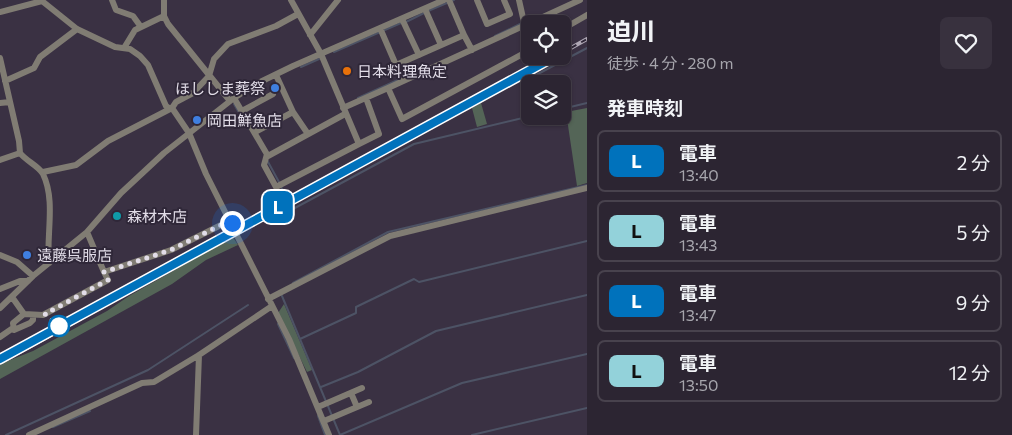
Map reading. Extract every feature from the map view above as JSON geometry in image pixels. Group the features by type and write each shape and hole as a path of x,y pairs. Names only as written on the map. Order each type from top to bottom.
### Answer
{"street":[{"path":"112,0 116,10 133,16 141,27"},
{"path":"164,0 164,16 209,76 242,111 255,132 266,156 264,165 276,187 379,134 366,98"},
{"path":"291,0 321,54 359,144"},
{"path":"310,35 338,0"},
{"path":"477,0 487,24 510,14 504,0"},
{"path":"519,0 521,15"},
{"path":"550,15 580,0"},
{"path":"0,12 41,1 77,30 115,47 135,52 148,65 166,106 171,109 189,133 206,174 293,348 330,435"},
{"path":"0,308 49,263 87,232 138,176 232,100 276,75 321,54 381,31 448,1 471,47"},
{"path":"426,11 441,45"},
{"path":"43,172 76,165 108,141 171,109 176,102 193,93 209,76 214,59 228,44 276,26 298,14"},
{"path":"124,48 131,34 164,16"},
{"path":"571,24 587,16"},
{"path":"403,21 419,55"},
{"path":"266,156 308,134 366,98 402,79 471,47 521,27"},
{"path":"5,81 34,68 40,57 77,30"},
{"path":"381,31 402,79"},
{"path":"396,66 464,35"},
{"path":"388,88 402,119 521,54"},
{"path":"0,60 20,153 43,172 49,202 49,263"},
{"path":"276,75 293,112 308,134"},
{"path":"242,111 273,94"},
{"path":"0,103 10,102"},
{"path":"255,132 293,112"},
{"path":"0,160 20,153"},
{"path":"268,299 390,236 587,188"},
{"path":"104,272 171,250 229,221"},
{"path":"13,328 12,323 24,314 43,315 108,280 87,232"},
{"path":"0,256 17,262 31,279"},
{"path":"0,289 31,279"},
{"path":"12,297 24,314"},
{"path":"28,435 142,383 154,382 199,355 272,306"},
{"path":"0,337 13,328 19,329 30,323 33,315"},
{"path":"196,435 199,355"},
{"path":"318,407 362,388"},
{"path":"351,393 357,407"},
{"path":"324,421 369,402"}],"green space":[{"path":"481,103 487,124 477,127 472,108"},
{"path":"587,108 587,183 577,186 568,125 571,125 571,111"},
{"path":"233,237 238,245 206,260 172,284 0,379 0,364 33,351 107,311 129,296"},
{"path":"284,304 312,370 307,372 278,313"}],"waterway":[{"path":"428,11 454,0"},
{"path":"406,22 424,13"},
{"path":"334,52 401,23"},
{"path":"495,36 521,23"},
{"path":"533,70 536,75 587,48"},
{"path":"301,67 319,59"},
{"path":"358,98 400,79"},
{"path":"571,107 587,103"},
{"path":"234,104 238,111"},
{"path":"291,207 293,209 414,144 521,118"},
{"path":"267,160 279,182"},
{"path":"293,283 388,232 587,185"},
{"path":"281,187 287,197"},
{"path":"300,339 356,313 356,307 414,279 419,282 587,241"},
{"path":"321,387 358,372 436,331 587,295"},
{"path":"282,296 340,435"},
{"path":"6,435 148,370 248,305"},
{"path":"278,324 294,358"},
{"path":"340,435 462,383 587,354"},
{"path":"472,435 587,408"},
{"path":"53,427 90,411"},
{"path":"318,416 325,435"}],"railway":[{"path":"571,48 587,39"},
{"path":"0,363 540,65"}],"train":[{"name":"L","path":"0,359 540,65"}],"place":[{"name":"日本料理魚定","path":"347,71"},
{"name":"ほししま葬祭","path":"275,88"},
{"name":"岡田鮮魚店","path":"197,120"},
{"name":"森材木店","path":"117,216"},
{"name":"遠藤呉服店","path":"27,255"}],"route":[{"path":"59,326 45,314 108,280 104,272 171,250 229,221 232,223"}]}
